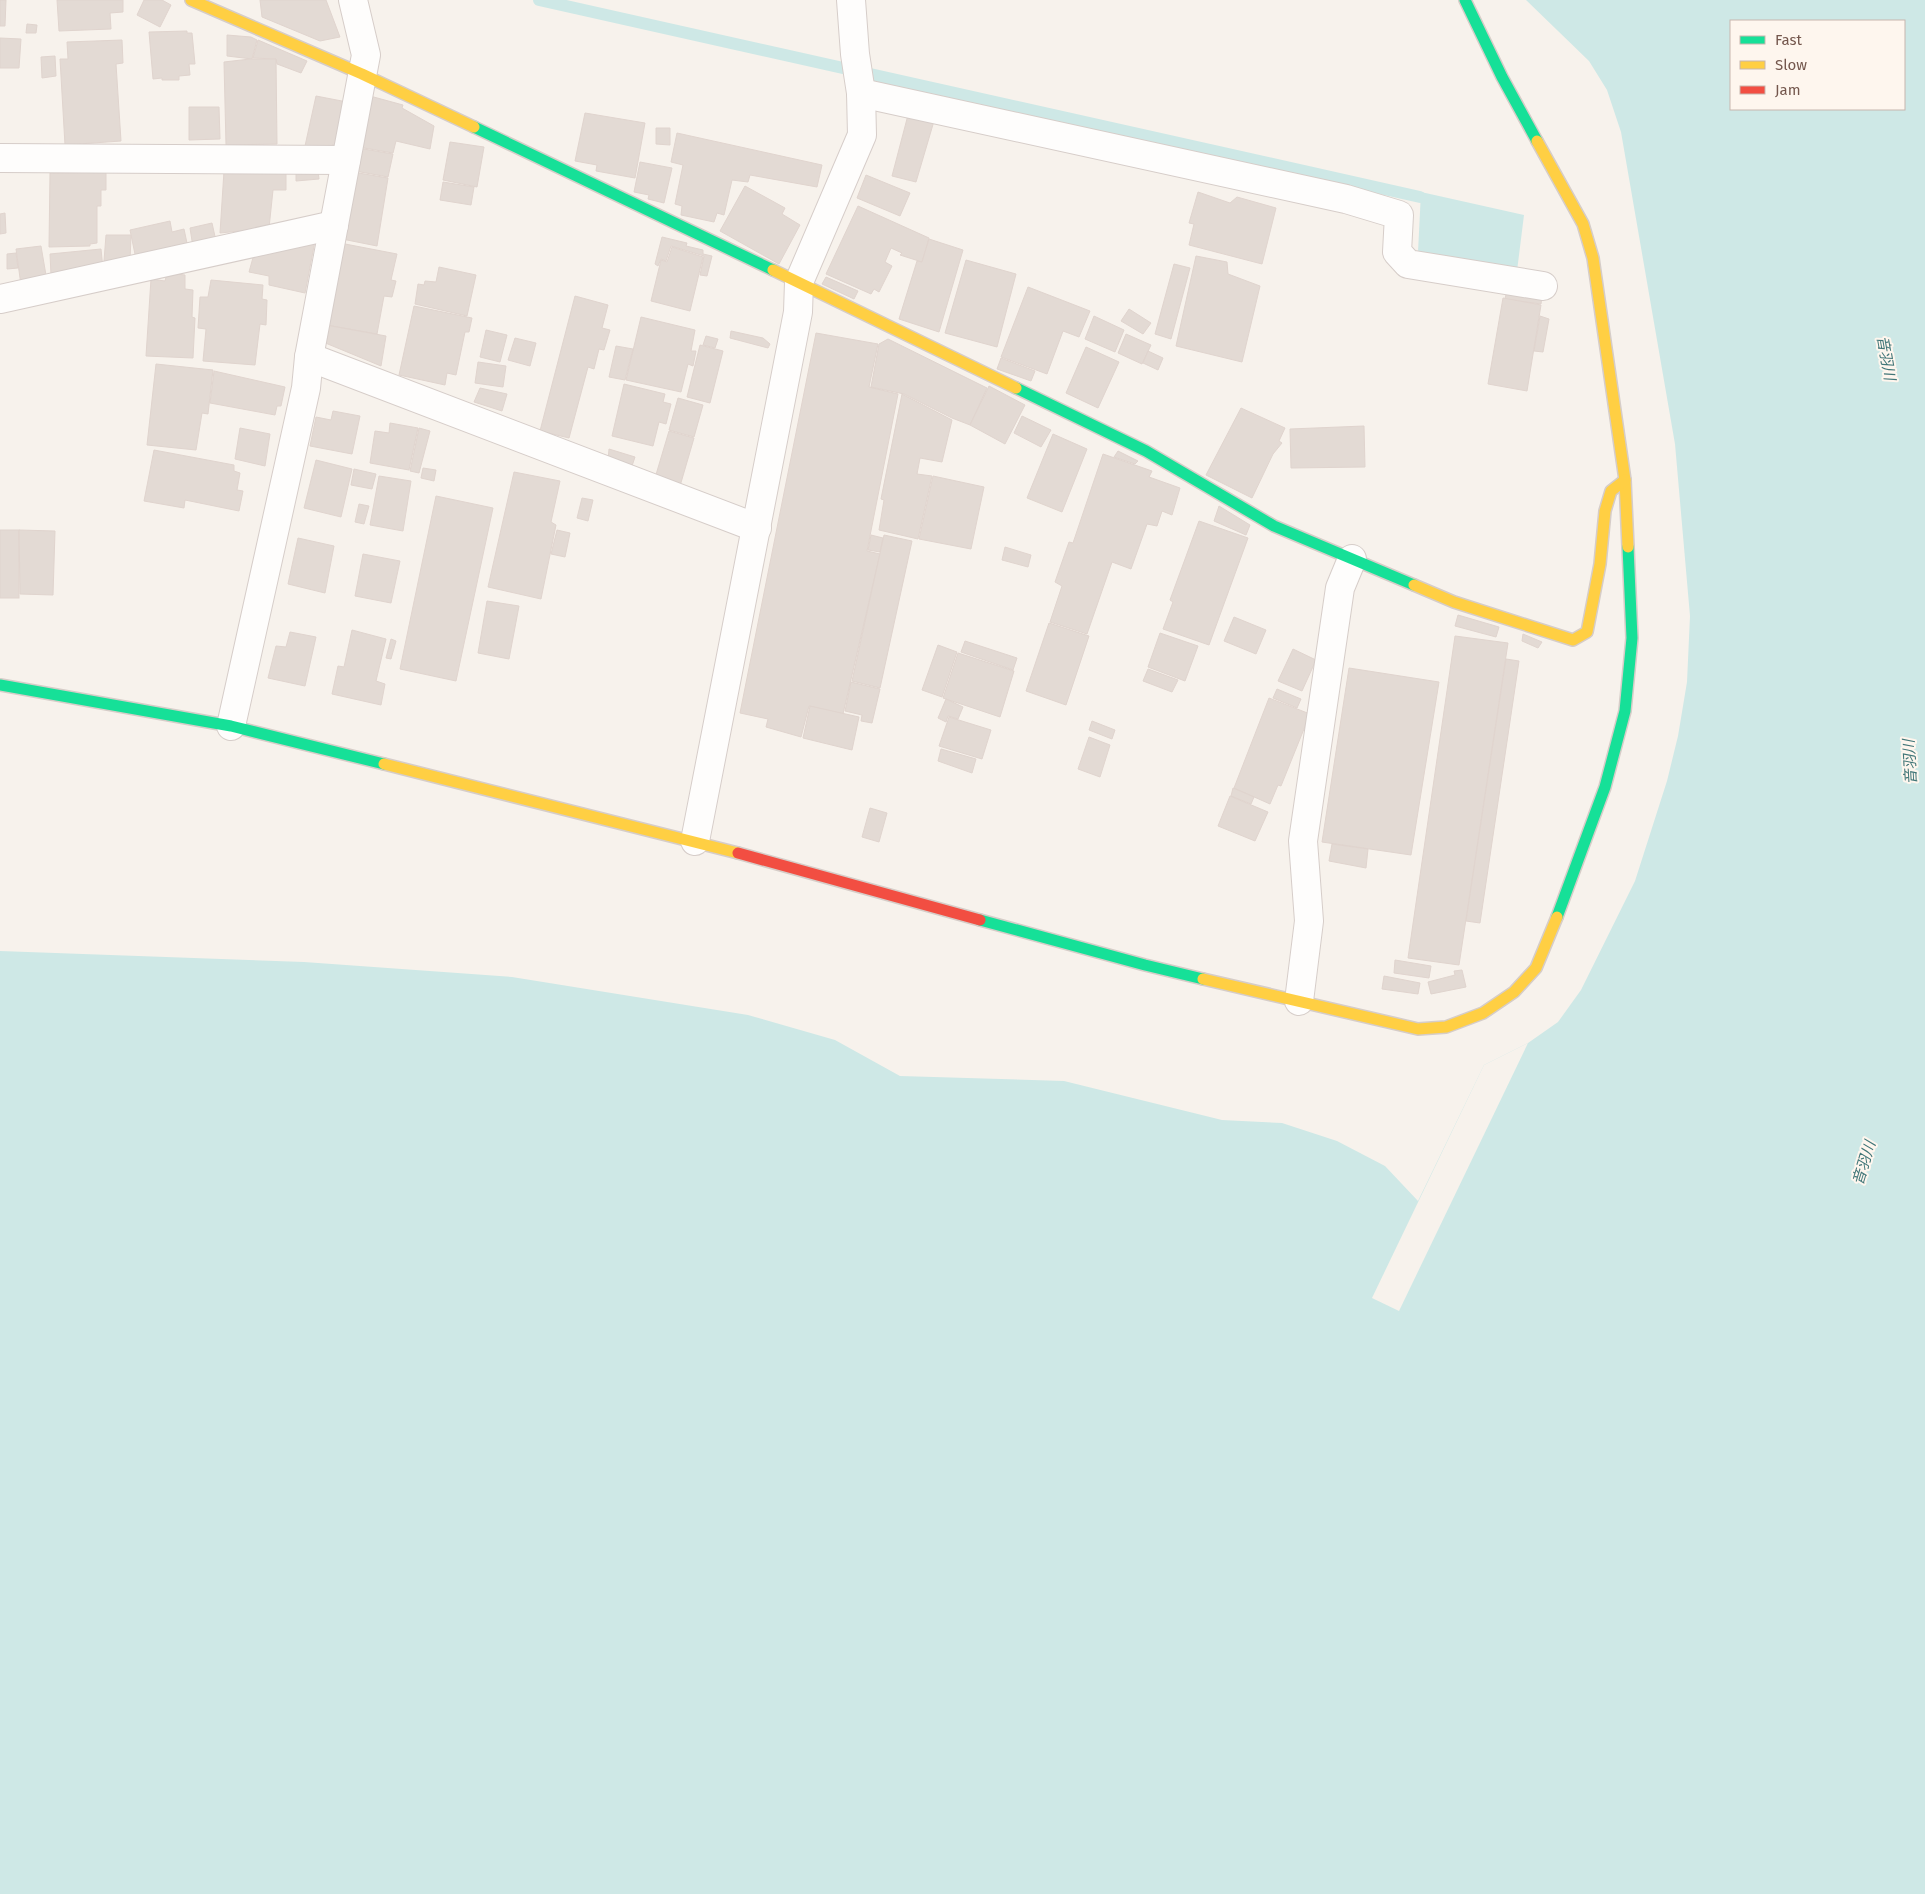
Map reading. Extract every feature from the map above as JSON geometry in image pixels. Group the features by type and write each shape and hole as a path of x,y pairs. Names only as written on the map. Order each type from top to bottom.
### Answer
{"street":[{"path":"191,0 362,74 799,282 1146,451 1274,526 1454,602 1573,640 1587,632 1600,564 1605,511 1611,491 1625,480"},
{"path":"231,726 306,388 309,357 366,55 353,0"},
{"path":"695,842 798,312 799,282 862,135 859,79 851,0"},
{"path":"0,685 231,726 695,842 1145,965 1418,1029 1446,1027 1483,1013 1514,992 1536,968 1549,939 1605,788 1625,711 1632,638 1625,480 1593,258 1583,224 1502,77 1465,0"},
{"path":"859,79 1346,199 1399,215 1397,252 1408,264 1543,286"},
{"path":"0,158 346,160"},
{"path":"0,299 334,225"},
{"path":"309,357 756,528"},
{"path":"1299,1002 1310,921 1303,841 1340,588 1352,559"}],"water":[{"name":"音羽川","path":"1526,0 1925,0 1925,1894 0,1894 0,951 304,962 512,977 748,1015 835,1040 900,1076 1064,1081 1222,1120 1282,1123 1337,1141 1385,1166 1418,1201 1484,1065 1528,1043 1558,1022 1581,990 1635,881 1667,781 1678,736 1687,682 1690,616 1675,444 1621,132 1607,90 1589,61"},
{"path":"1421,192 1524,215 1517,271 1418,252"}],"pier":[{"path":"1528,1043 1399,1311 1372,1298 1484,1065"}],"building":[{"path":"0,0 6,0 5,26 0,26"},
{"path":"57,0 123,0 123,12 110,13 111,29 59,31"},
{"path":"144,0 162,0 171,5 160,27 137,15"},
{"path":"260,0 326,0 340,37 320,41 262,17"},
{"path":"27,24 37,25 36,33 26,33"},
{"path":"187,31 187,33 192,33 195,64 189,64 190,75 179,76 179,80 153,79 149,32"},
{"path":"227,35 251,37 257,40 252,59 227,56"},
{"path":"0,38 21,39 19,68 0,68"},
{"path":"122,40 123,63 116,64 121,141 65,145 60,59 68,59 67,42"},
{"path":"258,40 307,61 301,73 277,64 276,59 253,58"},
{"path":"55,56 56,76 42,78 41,57"},
{"path":"276,59 277,144 226,145 224,62"},
{"path":"316,96 347,102 338,146 332,145 331,151 305,146"},
{"path":"370,96 403,105 402,108 434,126 430,149 396,141 393,153 358,147"},
{"path":"189,107 219,107 220,139 189,140"},
{"path":"585,113 645,123 635,178 596,171 597,165 575,161"},
{"path":"908,115 934,121 916,182 892,176"},
{"path":"656,128 670,128 670,145 656,144"},
{"path":"677,133 822,165 817,187 750,175 748,182 732,180 724,215 717,213 714,222 681,215 682,206 675,204 683,165 671,162"},
{"path":"450,142 484,147 477,187 443,180"},
{"path":"358,148 393,154 388,177 355,171"},
{"path":"640,162 672,168 664,203 648,199 649,195 634,192"},
{"path":"224,171 286,172 286,190 273,190 269,228 220,233"},
{"path":"318,171 319,179 296,181 296,173"},
{"path":"106,172 106,190 101,190 101,206 97,206 97,243 90,244 90,246 49,247 50,173"},
{"path":"353,172 388,178 377,246 342,239"},
{"path":"866,175 910,193 900,216 857,198"},
{"path":"443,182 474,187 471,205 440,200"},
{"path":"745,186 785,208 782,214 800,225 779,264 720,231"},
{"path":"1198,192 1230,203 1237,197 1276,208 1262,264 1189,245 1194,224 1189,223"},
{"path":"858,206 929,238 922,262 900,255 902,253 891,248 885,262 892,266 879,292 874,289 871,294 826,274"},
{"path":"5,213 6,233 0,234 0,214"},
{"path":"170,221 172,232 184,229 188,248 136,259 130,230"},
{"path":"212,223 216,241 193,247 190,228"},
{"path":"106,235 131,235 130,262 104,261"},
{"path":"662,237 687,243 686,246 703,250 703,254 712,256 707,276 700,275 704,256 671,246 666,261 661,259 658,266 655,264"},
{"path":"929,239 963,250 939,332 899,319 917,261 922,262"},
{"path":"315,241 305,293 269,285 269,276 249,272 254,254"},
{"path":"340,243 397,254 391,280 396,281 392,297 384,296 377,334 326,325"},
{"path":"41,246 47,281 21,285 16,249"},
{"path":"672,247 703,257 690,311 651,301 661,260 667,262"},
{"path":"101,249 103,269 51,275 50,254"},
{"path":"16,253 18,268 7,269 7,254"},
{"path":"1196,256 1227,262 1228,274 1260,286 1242,362 1176,346"},
{"path":"966,260 1016,274 997,347 945,333"},
{"path":"1174,264 1190,268 1171,339 1155,334"},
{"path":"439,267 476,275 467,316 415,304 418,284 424,285 425,281 436,282"},
{"path":"167,273 185,275 185,289 193,290 192,317 195,318 193,358 146,356 151,279 165,281"},
{"path":"826,277 858,291 854,299 822,284"},
{"path":"211,280 263,285 262,299 267,300 266,325 260,324 255,365 203,361 206,329 198,328 200,297 208,297"},
{"path":"1028,287 1090,311 1079,337 1063,331 1047,374 1001,357"},
{"path":"1507,290 1542,296 1541,304 1505,299"},
{"path":"575,296 608,305 602,328 610,330 604,350 599,349 594,369 588,367 569,438 540,431"},
{"path":"1503,298 1541,305 1527,391 1488,384"},
{"path":"414,306 472,318 469,332 465,332 456,375 447,373 445,385 399,375"},
{"path":"1129,309 1151,323 1143,334 1121,321"},
{"path":"1094,316 1124,330 1115,352 1085,339"},
{"path":"1540,316 1549,319 1543,352 1534,351"},
{"path":"641,317 695,330 691,351 696,351 693,366 688,364 681,392 626,380"},
{"path":"326,325 386,336 381,366 323,342"},
{"path":"486,330 507,335 500,362 480,357"},
{"path":"731,331 763,338 770,344 768,348 730,338"},
{"path":"816,333 878,344 869,387 898,394 867,551 880,554 843,714 809,706 801,737 766,727 768,719 740,713"},
{"path":"1126,334 1151,345 1142,364 1118,353"},
{"path":"706,336 718,339 715,348 703,345"},
{"path":"515,338 536,343 530,366 508,360"},
{"path":"888,339 987,388 970,425 904,394 871,387 879,344"},
{"path":"700,345 723,351 710,403 687,397"},
{"path":"616,346 633,349 625,380 609,377"},
{"path":"1086,347 1119,362 1098,408 1066,393"},
{"path":"1148,351 1163,358 1158,370 1143,363"},
{"path":"1001,358 1035,371 1031,381 997,369"},
{"path":"478,362 506,366 503,387 475,383"},
{"path":"156,364 213,370 208,414 202,413 196,450 147,445"},
{"path":"214,371 285,387 281,406 277,406 275,415 210,403"},
{"path":"624,384 665,394 663,402 671,404 666,424 659,422 653,446 612,436"},
{"path":"989,386 1025,405 1005,444 970,425"},
{"path":"480,388 507,394 502,411 474,402"},
{"path":"902,394 952,420 942,462 920,458 917,474 932,476 918,539 879,530 884,500 881,499"},
{"path":"678,398 703,405 694,437 669,430"},
{"path":"1241,408 1285,428 1279,441 1282,443 1273,454 1252,498 1206,475"},
{"path":"333,411 360,416 352,454 310,446 316,417 331,420"},
{"path":"1022,416 1051,430 1041,447 1014,433"},
{"path":"390,423 418,428 409,470 370,463 375,431 389,433"},
{"path":"1364,426 1365,467 1291,468 1290,429"},
{"path":"240,428 270,434 265,466 235,459"},
{"path":"419,428 430,431 419,473 410,471"},
{"path":"669,431 694,438 680,486 655,478"},
{"path":"1053,434 1087,449 1062,512 1027,498"},
{"path":"609,449 635,457 631,469 608,461"},
{"path":"154,450 234,465 234,471 240,473 237,490 243,491 239,511 185,500 184,508 144,501"},
{"path":"1118,451 1138,461 1135,464 1114,457"},
{"path":"1103,454 1152,471 1149,477 1180,488 1172,515 1162,511 1157,526 1147,524 1131,569 1112,562 1087,634 1050,622 1062,586 1055,582 1069,542 1073,543"},
{"path":"316,460 352,469 341,517 304,508"},
{"path":"423,468 436,470 434,481 421,478"},
{"path":"354,469 376,474 372,489 351,485"},
{"path":"514,472 560,481 551,522 556,525 541,599 488,587"},
{"path":"379,476 411,481 403,531 370,525"},
{"path":"933,476 984,487 971,549 919,539"},
{"path":"436,496 493,508 456,681 400,669"},
{"path":"582,498 593,500 588,521 577,518"},
{"path":"359,504 369,506 364,524 355,522"},
{"path":"1219,506 1250,525 1246,535 1214,521"},
{"path":"1199,521 1248,538 1209,645 1163,629 1173,602 1170,600"},
{"path":"0,530 19,530 19,598 0,598"},
{"path":"19,530 55,531 53,595 20,594"},
{"path":"557,530 570,533 565,557 551,554"},
{"path":"871,535 883,538 880,552 868,550"},
{"path":"884,535 912,541 880,688 852,681"},
{"path":"298,538 334,546 325,593 288,584"},
{"path":"1005,547 1031,555 1028,567 1002,560"},
{"path":"363,554 400,561 391,603 355,596"},
{"path":"487,601 519,606 509,659 478,653"},
{"path":"1458,615 1499,627 1496,637 1455,626"},
{"path":"1234,617 1266,630 1256,654 1224,641"},
{"path":"1049,623 1089,636 1066,705 1026,691"},
{"path":"352,630 386,639 376,681 385,684 381,705 332,694 338,666 344,667"},
{"path":"290,632 316,637 305,686 268,678 276,646 286,647"},
{"path":"1160,633 1198,646 1185,681 1148,667"},
{"path":"1523,634 1542,642 1538,648 1522,641"},
{"path":"1455,636 1508,643 1459,965 1408,958"},
{"path":"391,639 396,641 391,659 386,658"},
{"path":"965,641 1017,658 1013,670 961,652"},
{"path":"938,645 957,652 942,697 922,690"},
{"path":"1293,649 1316,660 1302,691 1278,681"},
{"path":"958,653 1014,671 1000,717 943,698"},
{"path":"1506,659 1519,661 1480,923 1466,921"},
{"path":"1349,668 1439,682 1411,855 1322,842"},
{"path":"1148,669 1178,680 1172,692 1143,681"},
{"path":"851,682 880,689 872,723 861,721 862,715 845,711"},
{"path":"1277,689 1301,699 1297,708 1273,698"},
{"path":"1269,698 1310,714 1281,786 1278,785 1270,804 1234,788"},
{"path":"946,699 963,707 958,719 948,716 946,722 938,718"},
{"path":"810,706 859,717 852,750 803,738"},
{"path":"949,717 991,730 982,759 939,746"},
{"path":"1092,721 1115,730 1112,739 1089,730"},
{"path":"1089,737 1110,745 1100,777 1078,769"},
{"path":"941,749 976,759 972,773 938,761"},
{"path":"1233,788 1254,797 1251,804 1231,796"},
{"path":"1230,796 1268,812 1255,841 1218,826"},
{"path":"870,808 887,813 879,842 862,837"},
{"path":"1332,844 1368,849 1366,868 1329,861"},
{"path":"1395,960 1431,966 1429,978 1394,973"},
{"path":"1462,970 1466,987 1431,994 1428,982 1455,975 1454,971"},
{"path":"1384,976 1420,983 1418,994 1382,989"}],"waterway":[{"path":"539,0 1420,197"}],"traffic: fast":[{"path":"1465,0 1502,77 1537,141"},
{"path":"474,127 773,270"},
{"path":"1016,388 1146,451 1274,526 1414,585"},
{"path":"1557,917 1605,787 1625,711 1632,638 1628,547"},
{"path":"0,685 231,726 384,764"},
{"path":"980,920 1203,979"}],"traffic: slow":[{"path":"191,0 362,74 474,127"},
{"path":"1537,141 1583,224 1593,258 1625,480 1628,547"},
{"path":"773,270 1016,388"},
{"path":"1414,585 1454,602 1573,640 1587,632 1600,564 1605,511 1611,491 1625,480"},
{"path":"384,764 738,853"},
{"path":"1203,979 1418,1029 1446,1027 1483,1013 1514,992 1536,968 1557,917"}],"traffic: jam":[{"path":"738,853 980,920"}]}
